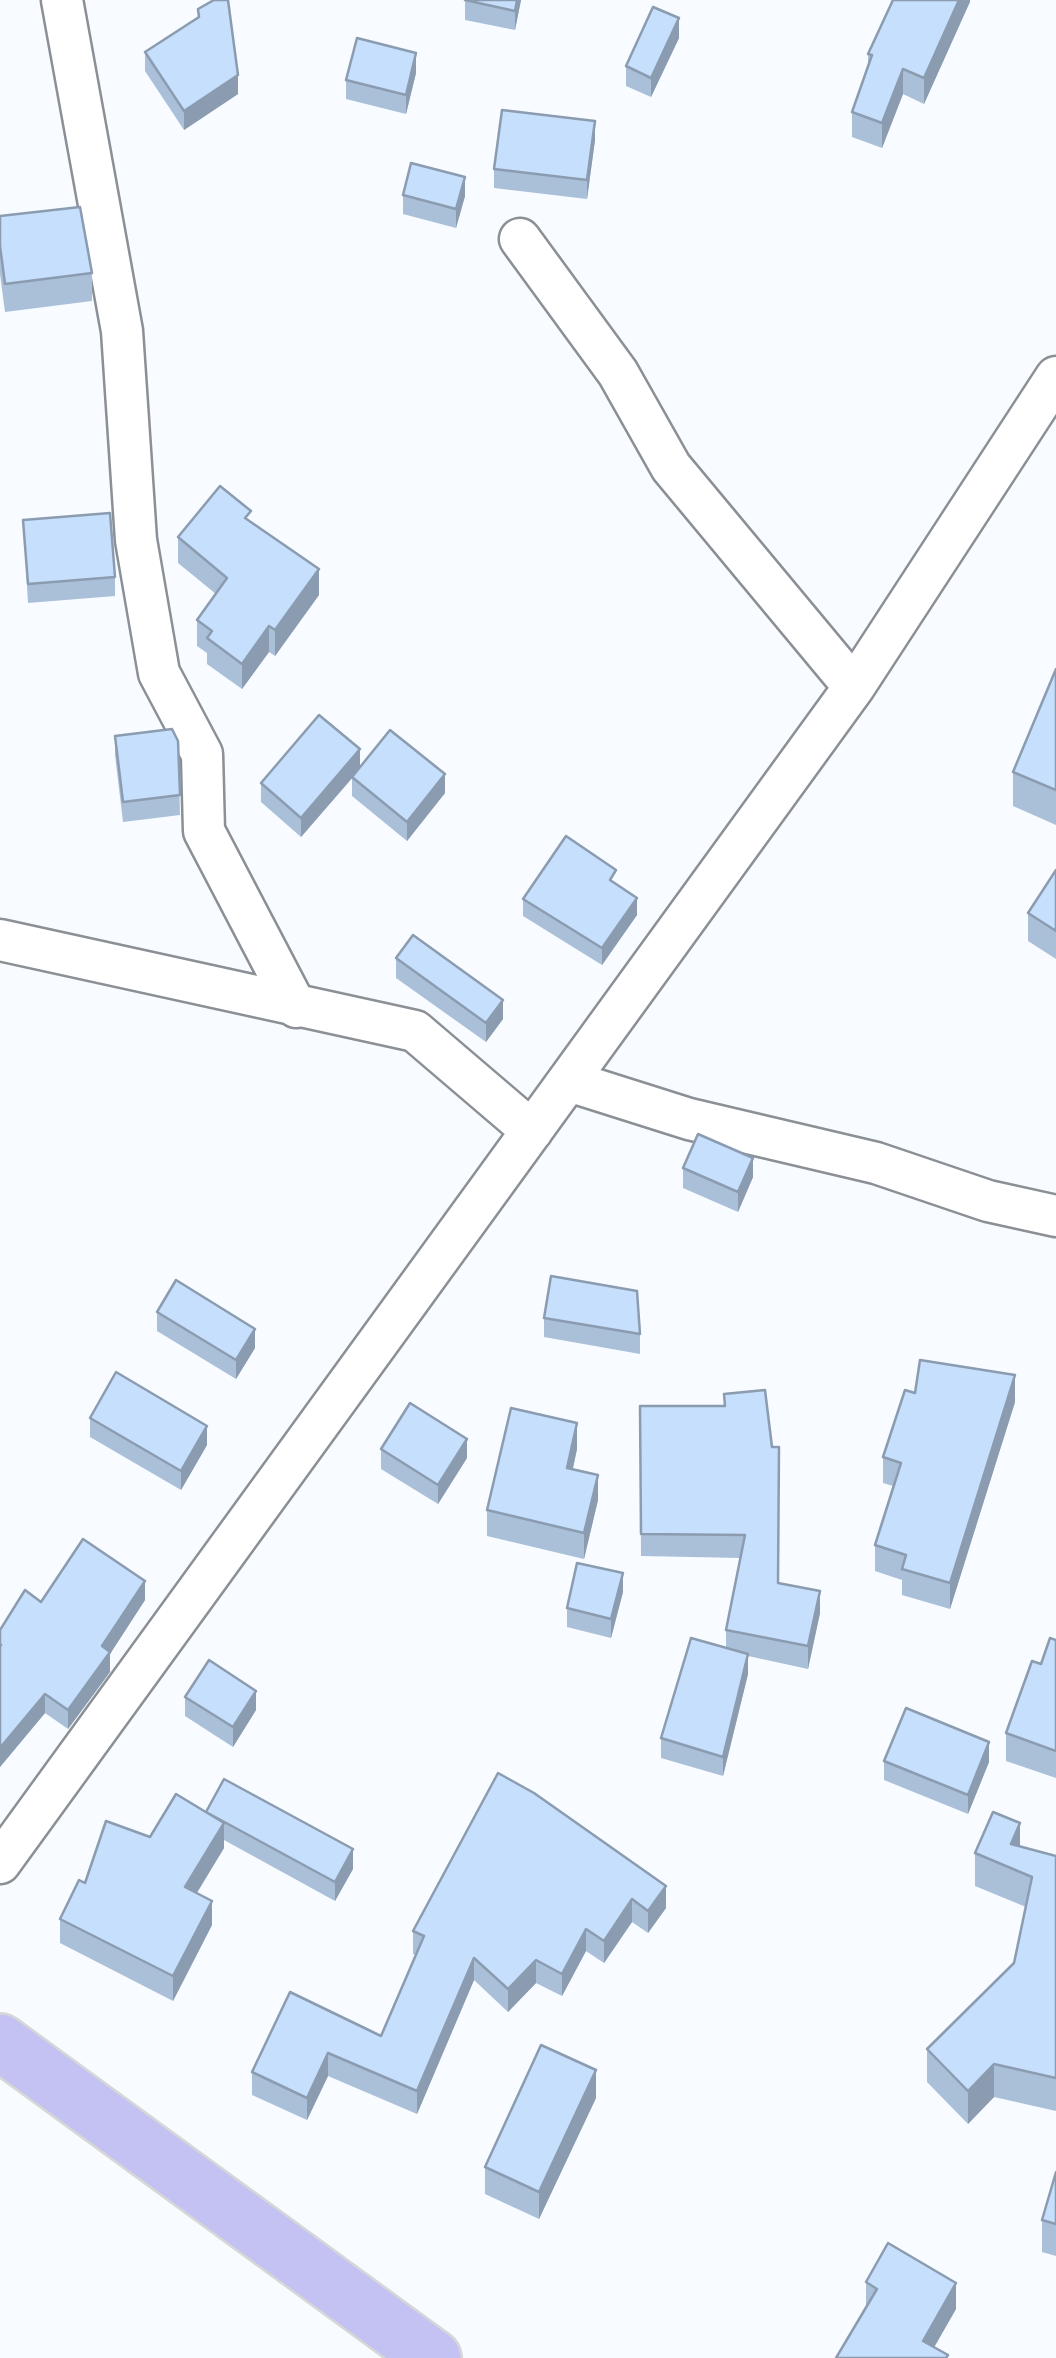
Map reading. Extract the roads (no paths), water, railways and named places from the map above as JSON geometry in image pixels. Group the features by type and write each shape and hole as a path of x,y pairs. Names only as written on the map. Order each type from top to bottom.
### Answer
{"highway":[{"path":"0,2042 434,2358"}],"street":[{"path":"62,0 122,331 136,540 160,673 202,754 204,831 296,1008"},
{"path":"520,239 618,374 671,467 854,687"},
{"path":"0,1863 532,1131 572,1082 854,687 1056,377"},
{"path":"0,940 217,986 296,1008 415,1031 532,1131"},
{"path":"572,1082 689,1119 876,1163 988,1201 1056,1216"}]}
